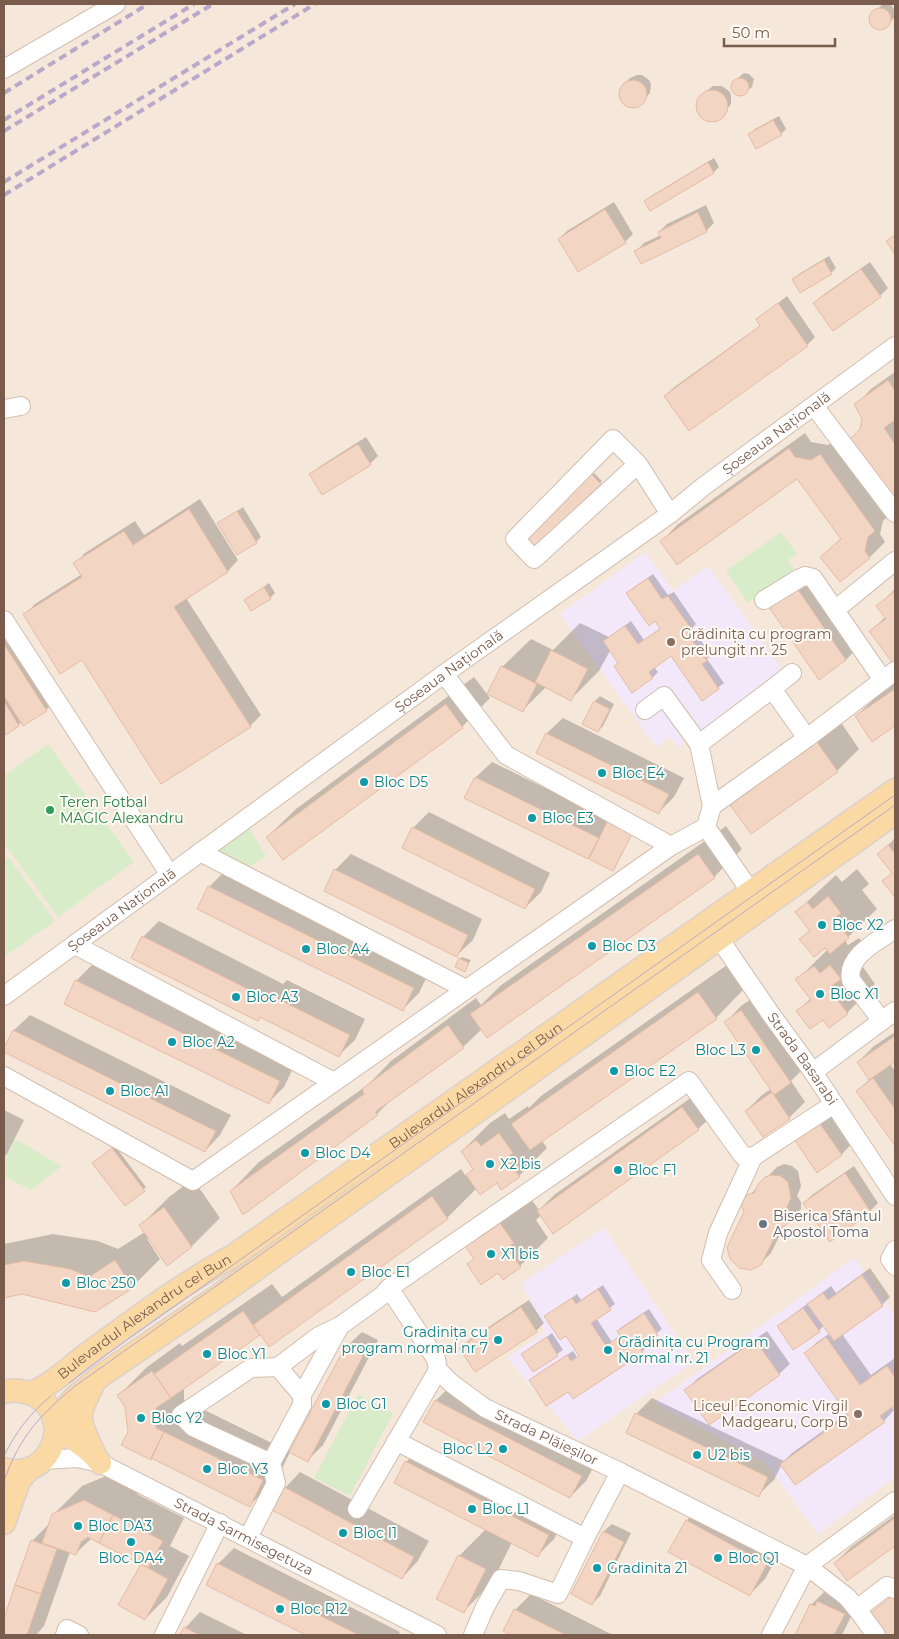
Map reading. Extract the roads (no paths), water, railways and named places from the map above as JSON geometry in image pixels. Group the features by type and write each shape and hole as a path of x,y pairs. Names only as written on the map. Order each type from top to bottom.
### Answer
{"main road":[{"name":"Bulevardul Alexandru cel Bun","path":"54,1421 74,1398 96,1379 229,1288 714,930 751,892 895,790"},
{"name":"Bulevardul Alexandru cel Bun","path":"14,1390 45,1386 94,1348 199,1274 233,1256 714,930 895,813"},
{"path":"96,1379 84,1403 80,1418 97,1458"},
{"path":"4,1523 19,1481 53,1446 56,1432 52,1414 44,1402 14,1390"},
{"path":"54,1421 66,1435 97,1458"},
{"path":"4,1469 18,1471 36,1464"}],"street":[{"path":"4,70 116,4"},
{"name":"Șoseaua Națională","path":"4,996 444,674 670,514 704,486 895,346"},
{"path":"814,406 895,513"},
{"path":"638,464 534,559 515,539 613,439 638,464 670,514"},
{"path":"835,610 895,561"},
{"path":"712,806 807,738 889,675 835,610 813,578 809,576 800,578 764,600"},
{"path":"4,620 170,875"},
{"path":"699,744 792,673"},
{"path":"444,674 506,755 671,846"},
{"path":"772,689 807,738"},
{"path":"4,1076 193,1181 671,846 706,827 712,806 699,744 664,696 645,710"},
{"path":"706,827 751,892"},
{"path":"200,852 466,990"},
{"path":"813,1072 888,1016 851,980 850,974 853,963 858,956 895,929"},
{"name":"Strada Basarabi","path":"714,930 770,1013 813,1072 895,1196"},
{"path":"75,945 334,1082"},
{"path":"271,1463 193,1427 181,1415 250,1368 278,1367 319,1336 340,1326 383,1295 389,1288 689,1081 742,1156 753,1157"},
{"path":"732,1290 711,1260 718,1233 753,1157 834,1104"},
{"path":"895,1250 890,1259 895,1266"},
{"name":"Strada Plăieșilor","path":"389,1288 436,1359 438,1370 451,1383 485,1408 620,1472 807,1566 847,1597 876,1635"},
{"path":"248,1538 276,1483 271,1463 302,1405 302,1395 340,1326"},
{"path":"278,1367 302,1395"},
{"path":"357,1509 438,1370"},
{"path":"396,1441 585,1538"},
{"name":"Strada Sarmisegetuza","path":"36,1464 77,1458 97,1458 417,1630 437,1635"},
{"path":"473,1635 500,1579 519,1581 558,1594 620,1472"},
{"path":"771,1635 807,1566 895,1501"},
{"path":"164,1635 220,1523"},
{"path":"857,1609 887,1586 895,1589"},
{"path":"65,1635 67,1629 79,1635"}],"tram line":[{"path":"69,1383 895,795"},
{"path":"4,1481 17,1451 32,1428 51,1407 75,1386 895,805"},
{"path":"4,1456 24,1424 36,1409 51,1396"}],"railway":[{"path":"4,93 148,4"},
{"path":"4,120 194,4"},
{"path":"4,131 213,4"},
{"path":"4,182 295,4"},
{"path":"4,195 315,4"}],"place":[{"name":"Grădinița cu program prelungit nr. 25","path":"671,642"},
{"name":"Bloc E4","path":"602,773"},
{"name":"Bloc D5","path":"364,782"},
{"name":"Teren Fotbal MAGIC Alexandru","path":"50,810"},
{"name":"Bloc E3","path":"532,818"},
{"name":"Bloc X2","path":"822,925"},
{"name":"Bloc D3","path":"592,946"},
{"name":"Bloc A4","path":"306,949"},
{"name":"Bloc X1","path":"820,994"},
{"name":"Bloc A3","path":"236,997"},
{"name":"Bloc A2","path":"172,1042"},
{"name":"Bloc L3","path":"756,1050"},
{"name":"Bloc E2","path":"614,1071"},
{"name":"Bloc A1","path":"110,1091"},
{"name":"Bloc D4","path":"305,1153"},
{"name":"X2 bis","path":"490,1164"},
{"name":"Bloc F1","path":"618,1170"},
{"name":"Biserica Sfântul Apostol Toma","path":"763,1224"},
{"name":"X1 bis","path":"491,1254"},
{"name":"Bloc E1","path":"351,1272"},
{"name":"Bloc 250","path":"66,1283"},
{"name":"Gradinița cu program normal nr 7","path":"498,1340"},
{"name":"Grădinița cu Program Normal nr. 21","path":"608,1350"},
{"name":"Bloc Y1","path":"207,1354"},
{"name":"Bloc G1","path":"326,1404"},
{"name":"Liceul Economic Virgil Madgearu, Corp B","path":"858,1414"},
{"name":"Bloc Y2","path":"141,1418"},
{"name":"Bloc L2","path":"503,1449"},
{"name":"U2 bis","path":"697,1455"},
{"name":"Bloc Y3","path":"207,1469"},
{"name":"Bloc L1","path":"472,1509"},
{"name":"Bloc DA3","path":"78,1526"},
{"name":"Bloc I1","path":"343,1533"},
{"name":"Bloc DA4","path":"131,1542"},
{"name":"Bloc Q1","path":"718,1558"},
{"name":"Gradinita 21","path":"597,1568"},
{"name":"Bloc R12","path":"280,1609"}]}
